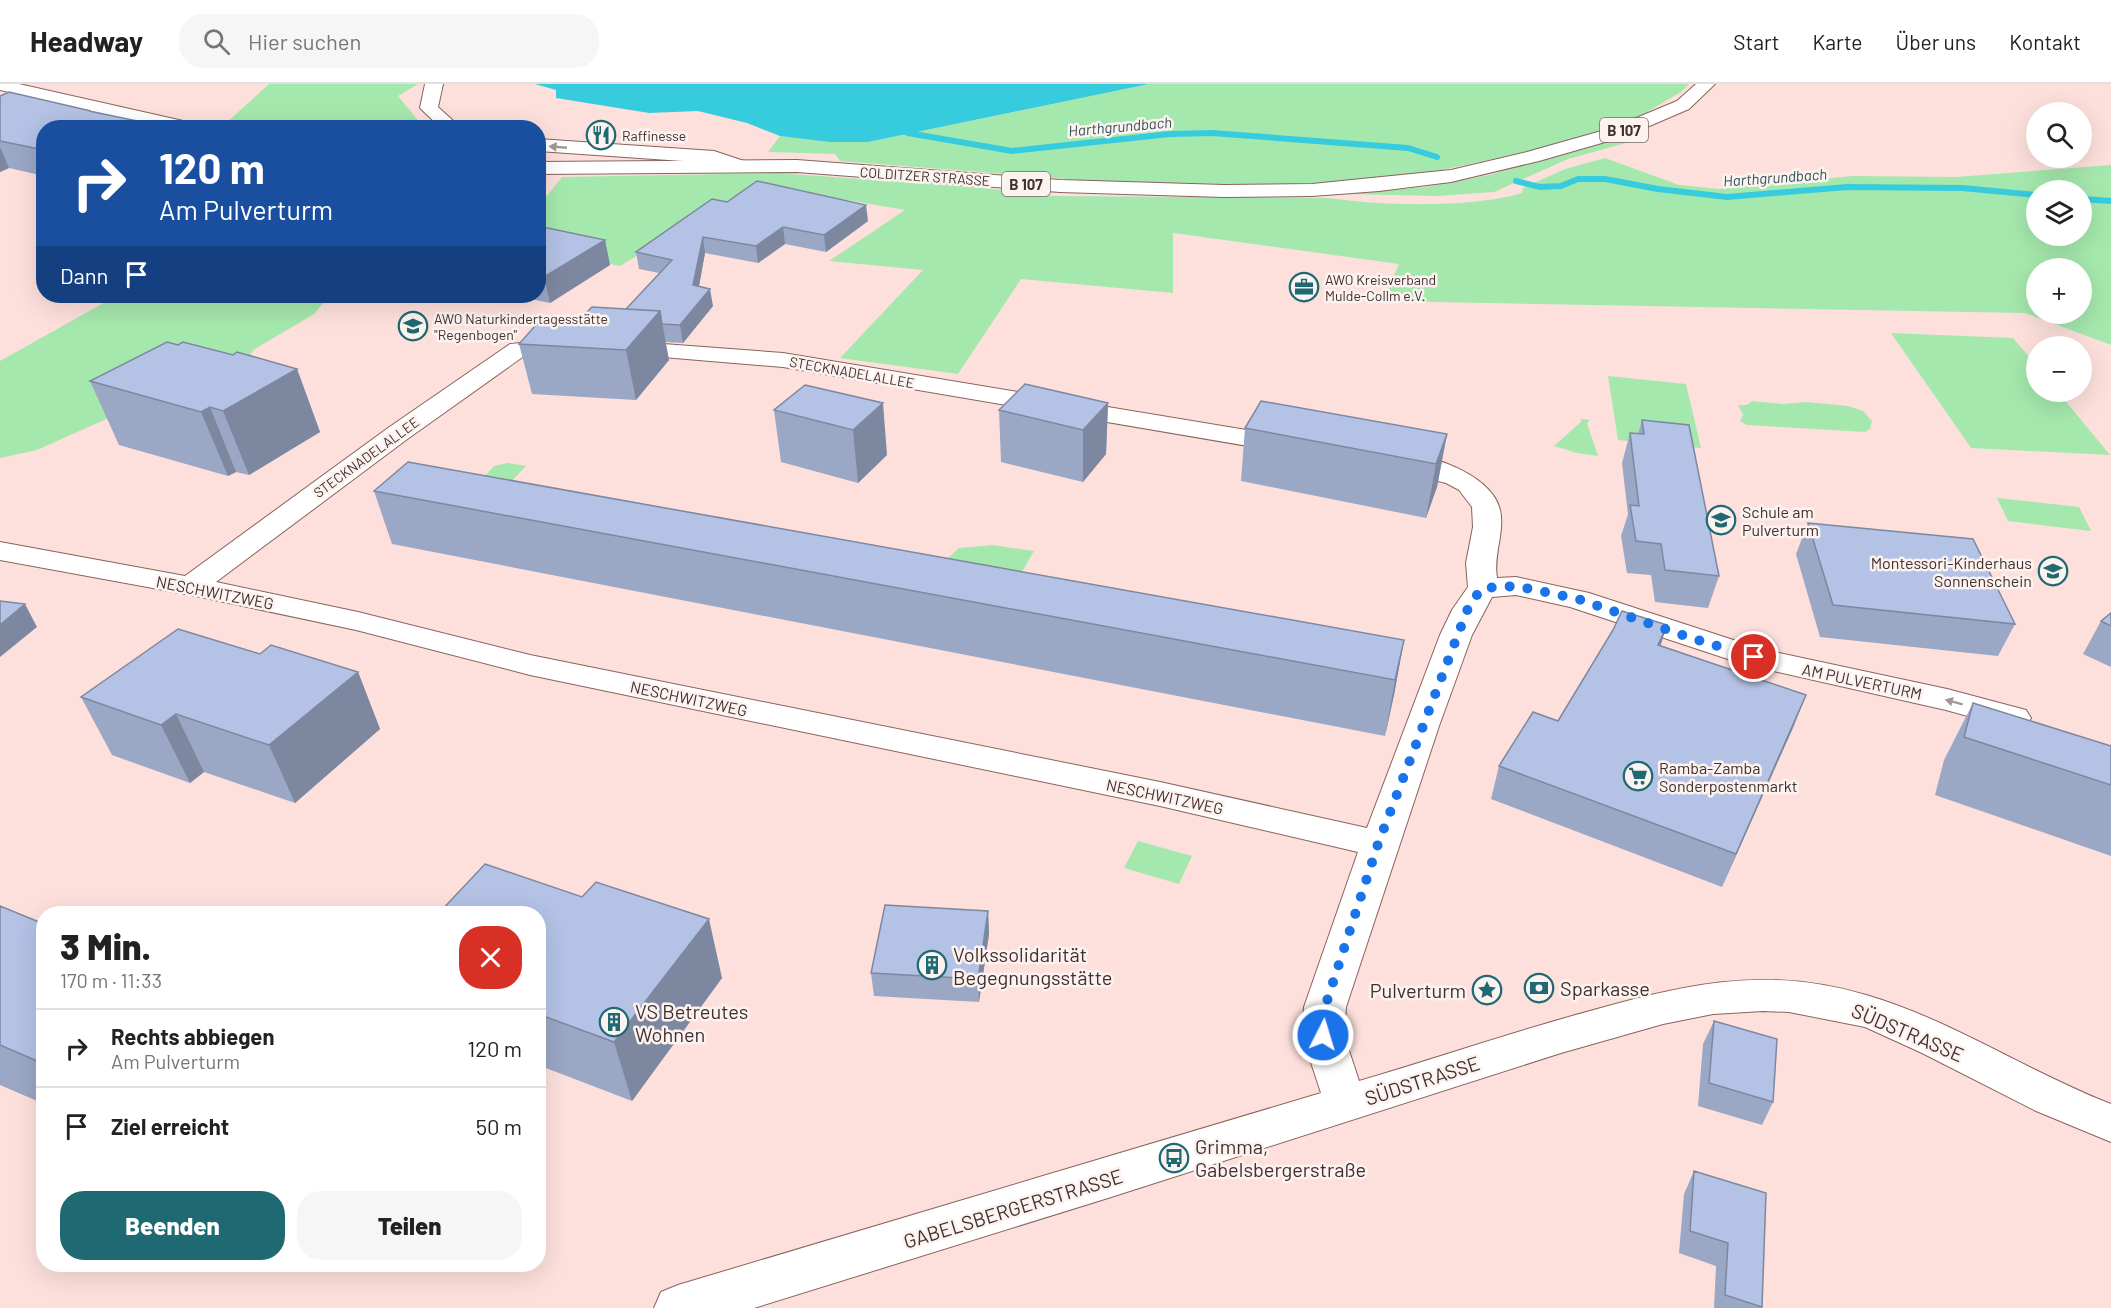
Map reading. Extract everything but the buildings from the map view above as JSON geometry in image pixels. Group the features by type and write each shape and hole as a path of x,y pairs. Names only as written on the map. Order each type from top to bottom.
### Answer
{"street":[{"path":"434,84 429,108 443,120"},
{"name":"COLDITZER STRASSE","path":"546,168 797,166 1060,186 1224,191 1312,190 1379,186 1450,176 1532,157 1619,132 1683,105 1706,84"},
{"path":"0,85 156,120"},
{"path":"546,146 714,157 741,166"},
{"name":"STECKNADELALLEE","path":"191,586 397,434 518,349 590,347 703,352 783,360 1312,448"},
{"path":"1347,1104 1332,1067 1323,1035 1325,1007 1378,844 1470,603 1483,588 1480,558 1488,524 1485,503 1476,490 1458,477 1436,469 1377,459"},
{"name":"NESCHWITZWEG","path":"0,552 191,586 358,621 530,665 1160,794 1378,844"},
{"name":"AM PULVERTURM","path":"1483,588 1516,586 1578,599 1754,657 1947,700 2048,728"},
{"name":"SÜDSTRASSE","path":"1347,1104 1670,1005 1709,998 1784,996 1833,1002 1877,1015 1920,1033 2049,1098 2111,1123"},
{"name":"GABELSBERGERSTRASSE","path":"678,1308 958,1225 1347,1104"}],"green space":[{"path":"269,84 418,84 398,96 418,120 229,120"},
{"path":"1149,84 1689,84 1681,92 1630,122 1526,152 1437,171 1342,182 1258,185 1093,181 840,161 835,154 768,152 780,136 829,142 868,142"},
{"path":"1643,132 1644,138 1568,159 1494,192 1437,196 1347,194 1425,187 1489,175"},
{"path":"1605,158 1679,185 1719,189 1853,176 1956,177 2111,165 2111,345 2092,336 2055,324 2092,324 2092,258 2026,258 2026,313 1383,301 1399,264 1173,233 1173,293 1021,279 958,374 840,358 923,270 829,261 905,210 755,184 620,266 546,251 546,197 562,177 776,173 974,187 1052,196 1329,198 1400,204 1478,201 1522,193 1523,188 1565,169"},
{"path":"104,303 323,303 314,314 253,350 246,364 216,370 37,450 0,458 0,361"},
{"path":"1891,333 2013,338 2026,353 2026,402 2066,402 2110,455 1971,448"},
{"path":"1608,376 1686,384 1701,448 1618,440"},
{"path":"1752,401 1782,404 1806,402 1848,406 1863,411 1872,421 1870,429 1865,432 1747,425 1740,421 1743,415 1738,405 1747,405"},
{"path":"1581,419 1590,420 1587,423 1598,456 1554,446 1581,422"},
{"path":"508,463 526,466 508,485 484,477 494,466"},
{"path":"1997,498 2079,507 2091,531 2008,521"},
{"path":"993,545 1034,551 1022,572 947,559 959,548"},
{"path":"1138,841 1192,856 1179,884 1124,868"}],"water":[{"path":"535,84 1149,84 868,142 829,142 780,136 747,123 698,111 649,113 556,98 556,90"}],"waterway":[{"name":"Harthgrundbach","path":"897,128 908,133 1012,151 1170,134 1212,133 1408,148 1437,157"},
{"name":"Harthgrundbach","path":"1516,181 1540,187 1561,186 1578,179 1605,179 1658,189 1727,197 1847,187 1962,188 2026,194"},
{"name":"Harthgrundbach","path":"2092,200 2111,201"}],"place":[{"name":"Raffinesse","path":"601,135"},
{"name":"AWO Kreisverband Mulde-Collm e.V.","path":"1304,287"},
{"name":"AWO Naturkindertagesstätte \"Regenbogen\"","path":"413,326"},
{"name":"Schule am Pulverturm","path":"1721,520"},
{"name":"Montessori-Kinderhaus Sonnenschein","path":"2053,571"},
{"name":"Ramba-Zamba Sonderpostenmarkt","path":"1638,776"},
{"name":"Volkssolidarität Begegnungsstätte","path":"932,965"},
{"name":"Sparkasse","path":"1539,988"},
{"name":"Pulverturm","path":"1487,990"},
{"name":"VS Betreutes Wohnen","path":"614,1022"},
{"name":"Grimma, Gabelsbergerstraße","path":"1174,1158"}],"route":[{"path":"1323,1035 1325,1007 1378,844 1470,603 1483,588 1516,586 1578,599 1754,657"}]}
